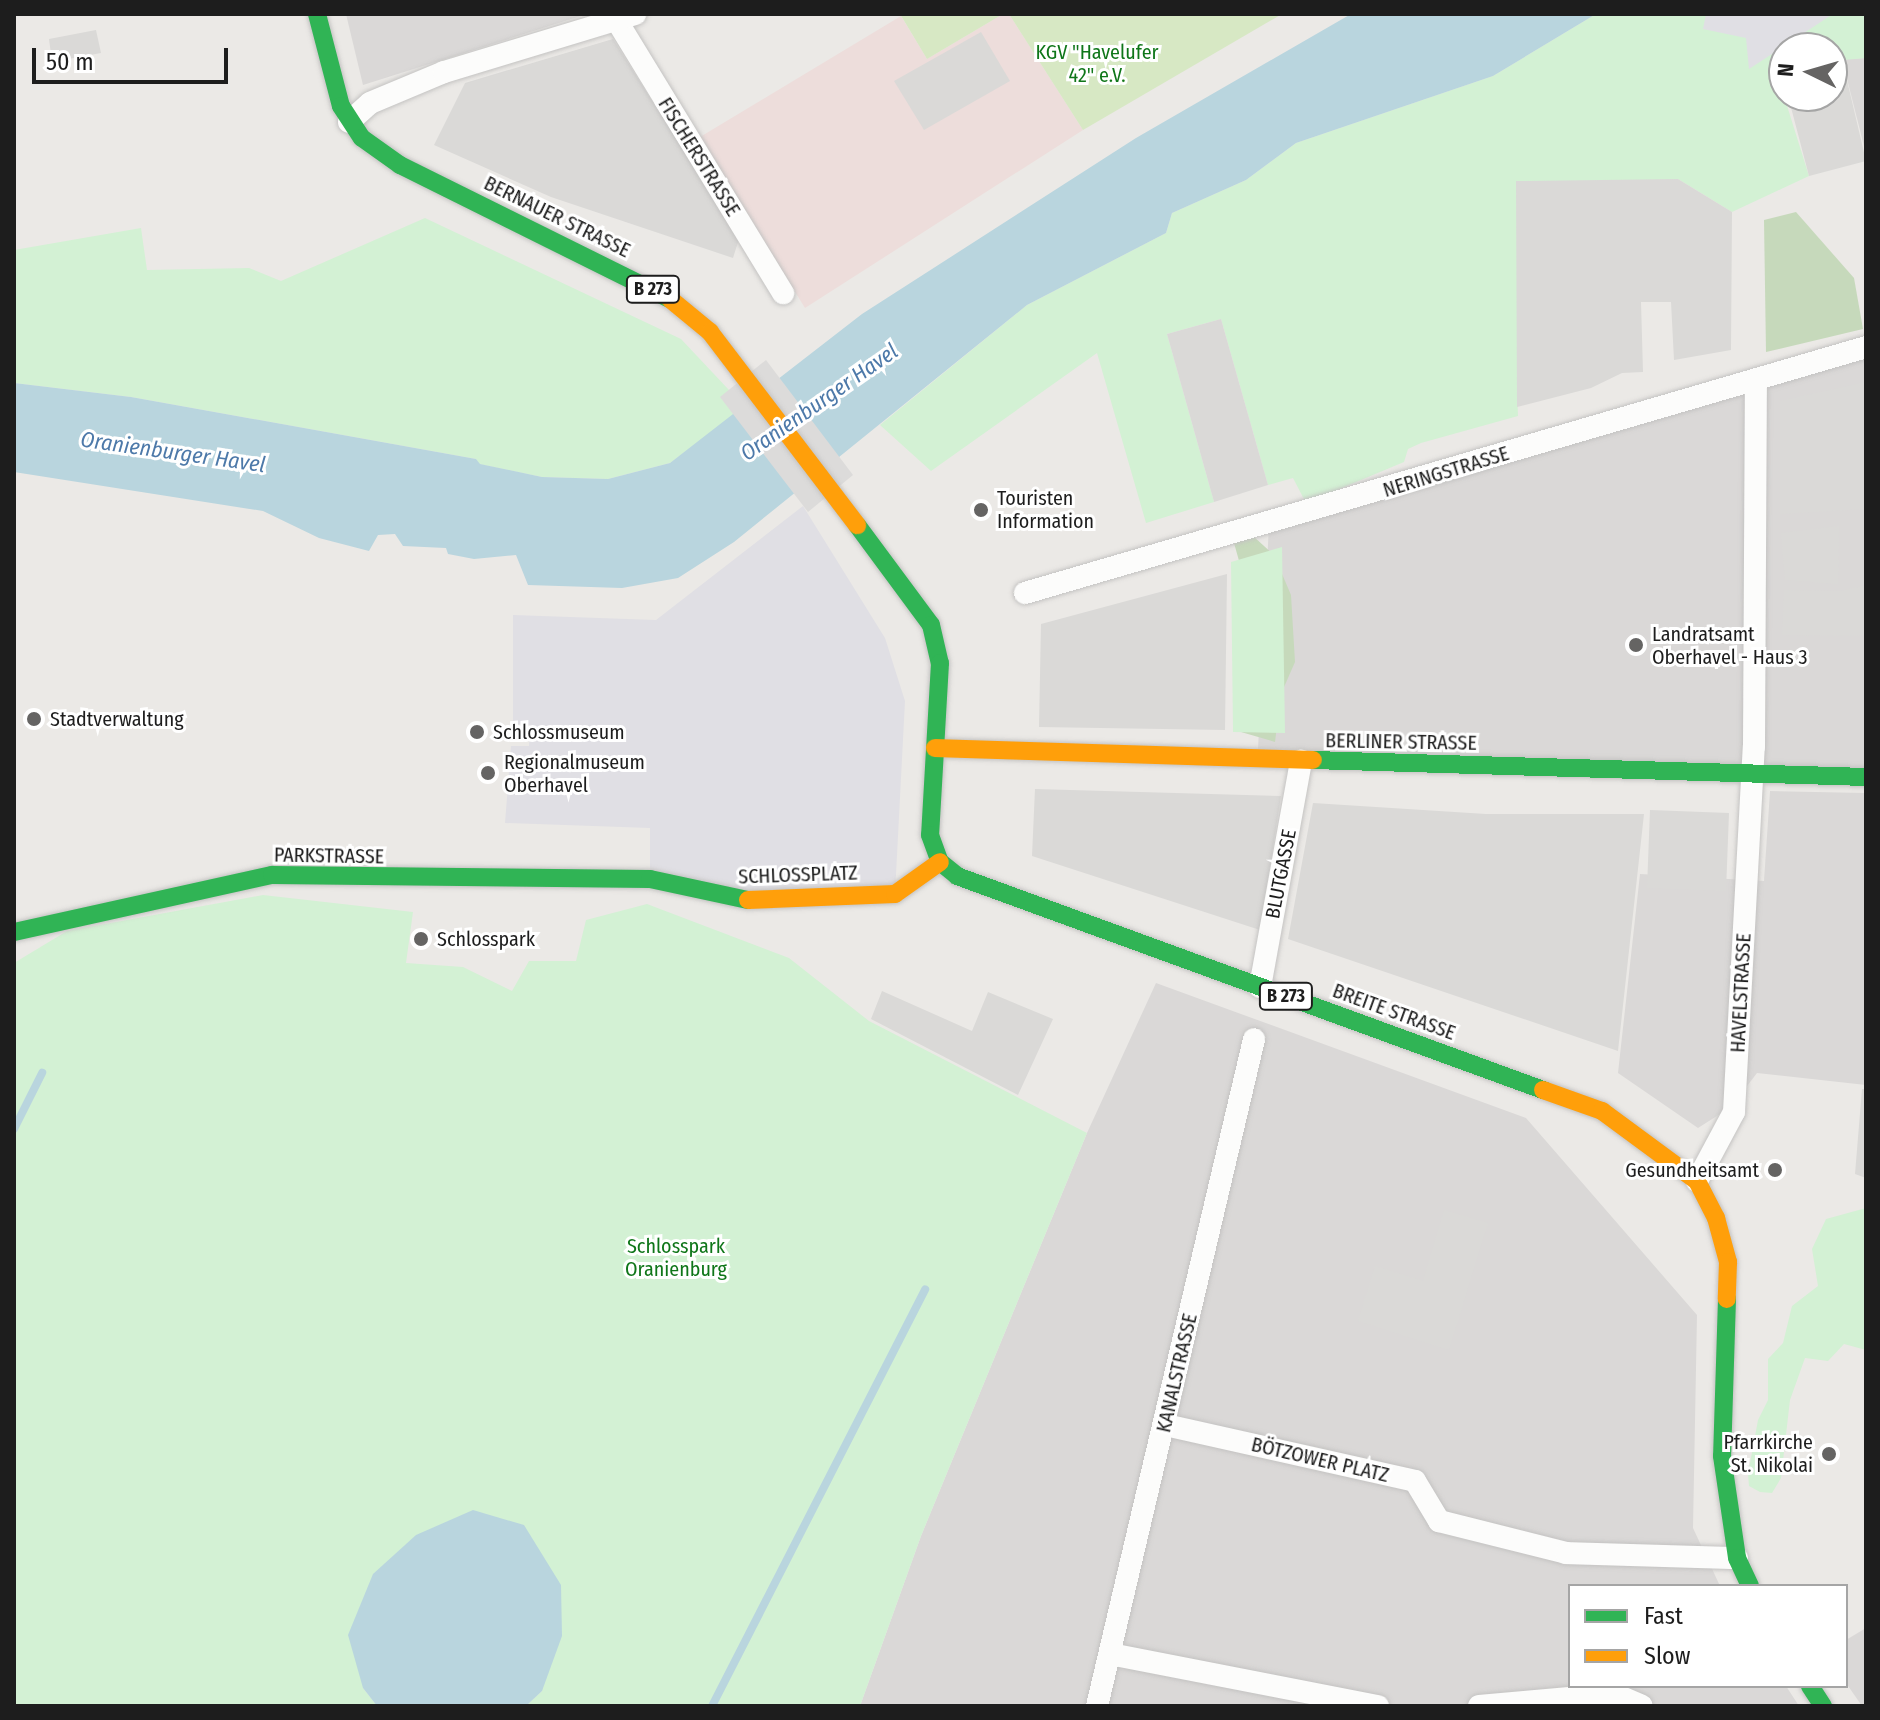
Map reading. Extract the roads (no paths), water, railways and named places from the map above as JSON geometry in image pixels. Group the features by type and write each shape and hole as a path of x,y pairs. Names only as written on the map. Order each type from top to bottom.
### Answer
{"main road":[{"name":"BERNAUER STRASSE","path":"317,14 349,122 378,152 666,296 710,332 931,625 940,663 935,748"},
{"name":"BERLINER STRASSE","path":"935,748 1866,777"},
{"name":"B 273","path":"935,748 930,835 940,862"},
{"name":"SCHLOSSPLATZ","path":"650,879 732,900 804,900 895,894 940,862"},
{"name":"BREITE STRASSE","path":"940,862 969,882 1602,1111 1648,1140 1697,1181"},
{"name":"PARKSTRASSE","path":"14,932 272,875 650,879"},
{"name":"B 273","path":"1697,1181 1716,1218 1728,1262 1722,1456 1737,1558 1749,1584"},
{"path":"1811,1688 1823,1706"}],"street":[{"name":"FISCHERSTRASSE","path":"349,122 370,103 444,72 626,17 783,293"},
{"name":"NERINGSTRASSE","path":"1025,593 1756,382 1866,347"},
{"name":"HAVELSTRASSE","path":"1697,1181 1734,1112 1753,774 1756,382"},
{"name":"BLUTGASSE","path":"1260,987 1301,761"},
{"name":"KANALSTRASSE","path":"1097,1706 1254,1039"},
{"name":"BÖTZOWER PLATZ","path":"1165,1425 1415,1481 1439,1521 1566,1553 1737,1558"},
{"path":"1110,1654 1378,1706"},
{"path":"1479,1706 1614,1694 1642,1706"}],"water":[{"name":"Oranienburger Havel","path":"1351,14 1596,14 1493,76 1296,143 1246,180 1172,213 1166,233 1027,305 734,542 678,578 622,588 528,585 516,555 474,559 448,554 446,548 403,546 395,534 378,535 369,551 319,538 263,511 14,472 14,383 131,397 476,459 480,464 542,477 608,479 670,463 862,314 1136,138"},
{"path":"473,1510 524,1525 561,1585 562,1636 542,1691 526,1706 377,1706 363,1688 348,1635 373,1574 416,1535"}],"waterway":[{"path":"14,1129 42,1073"},
{"path":"712,1706 925,1289"}],"place":[{"name":"Touristen Information","path":"981,510"},
{"name":"Landratsamt Oberhavel - Haus 3","path":"1636,645"},
{"name":"Stadtverwaltung","path":"34,719"},
{"name":"Schlossmuseum","path":"477,732"},
{"name":"Regionalmuseum Oberhavel","path":"488,773"},
{"name":"Schlosspark","path":"421,939"},
{"name":"Gesundheitsamt","path":"1775,1170"},
{"name":"Pfarrkirche St. Nikolai","path":"1829,1454"}],"park label":[{"name":"KGV \"Havelufer 42\" e.V.","path":"1097,64"},
{"name":"Schlosspark Oranienburg","path":"676,1258"}]}
